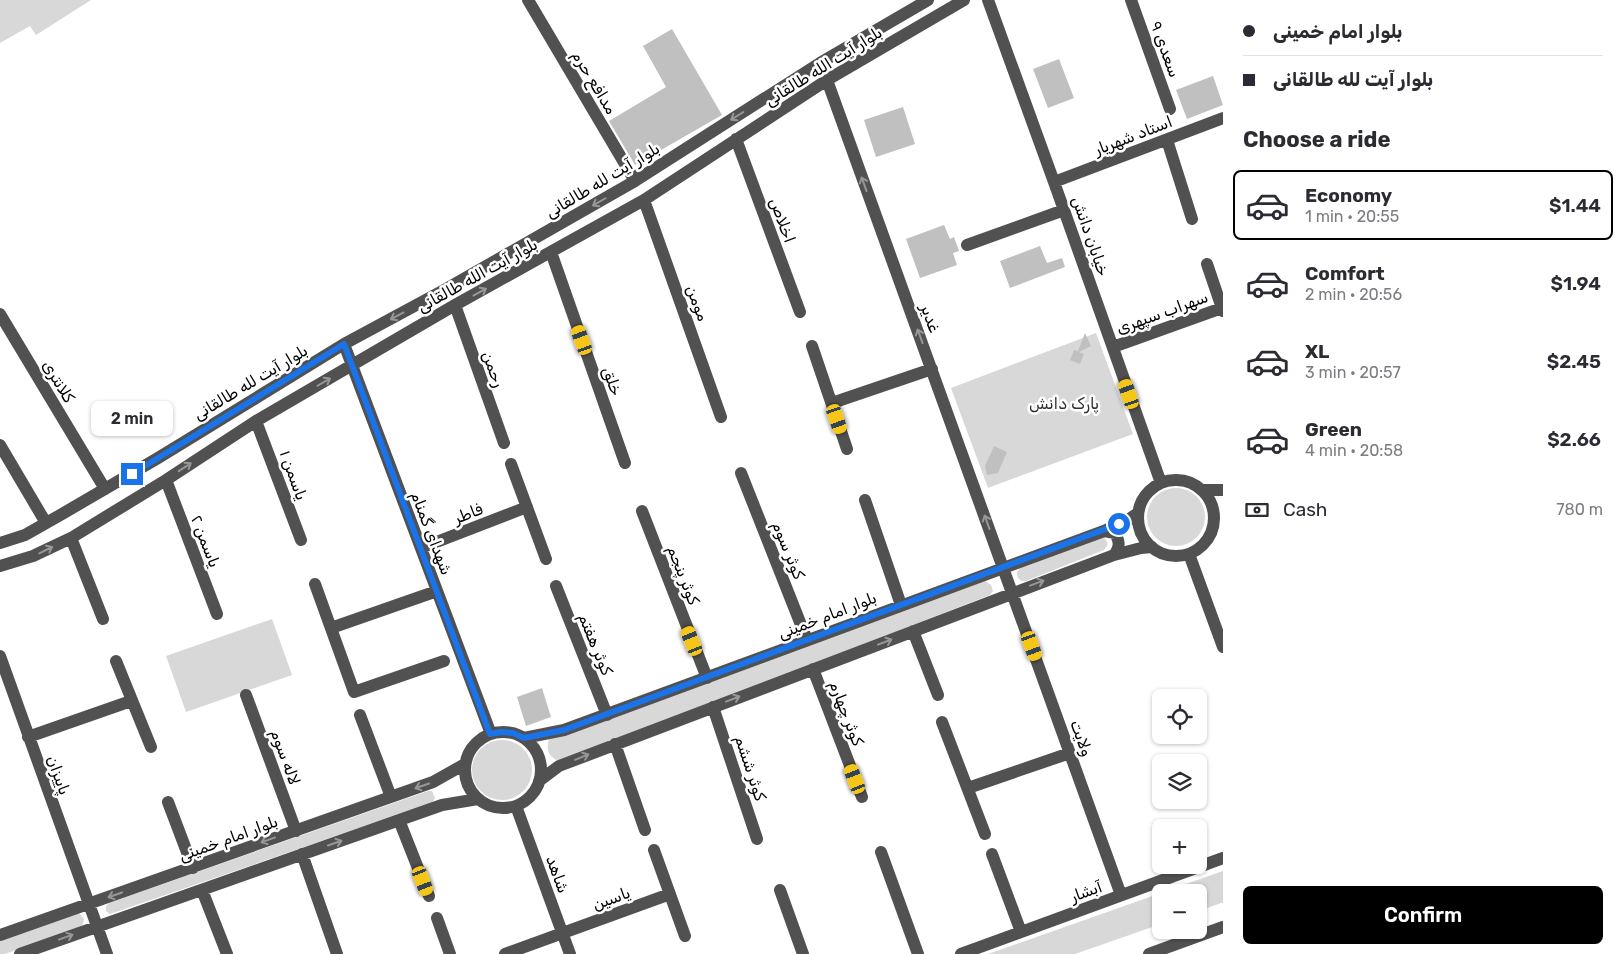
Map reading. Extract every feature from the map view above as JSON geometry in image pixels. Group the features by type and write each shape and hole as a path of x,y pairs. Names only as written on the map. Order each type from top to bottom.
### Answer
{"street":[{"name":"مدافع حرم","path":"528,0 635,181"},
{"name":"بلوار آیت لله طالقانی","path":"0,543 25,535 105,489 344,344 446,289 635,181 820,63 928,0"},
{"name":"بلوار آیت الله طالقانی","path":"0,566 33,556 71,538 166,480 256,421 454,305 644,200 827,80 964,0"},
{"name":"خیابان دانش","path":"988,0 1161,483"},
{"name":"سعدی ۹","path":"1131,0 1170,109"},
{"name":"غدیر","path":"827,80 1004,568"},
{"name":"استاد شهریار","path":"1054,182 1223,118"},
{"name":"اخلاص","path":"736,139 800,312"},
{"path":"1167,140 1192,219"},
{"name":"مومن","path":"644,200 721,417"},
{"path":"967,245 1064,210"},
{"name":"خلق","path":"551,252 625,463"},
{"path":"1206,264 1222,309"},
{"name":"رحمن","path":"454,305 504,443"},
{"name":"سهراب سپهری","path":"1113,346 1222,309"},
{"name":"کلانتری","path":"0,314 105,489"},
{"name":"شهدای گمنام","path":"344,344 490,734"},
{"path":"812,346 847,449"},
{"path":"832,403 932,369"},
{"name":"یاسمن ۱","path":"256,421 301,540"},
{"path":"0,445 46,523"},
{"path":"511,464 546,559"},
{"name":"کوثر سوم","path":"741,473 807,640"},
{"name":"یاسمن ۲","path":"166,480 217,614"},
{"path":"1213,528 1214,516 1211,504 1202,490 1185,481 1173,480 1161,483 1150,490 1142,500 1138,513 1140,532 1152,547 1164,554 1176,556 1189,554 1200,548 1213,528 1223,519"},
{"path":"1202,490 1223,490"},
{"path":"865,500 901,605"},
{"name":"فاطر","path":"421,548 527,507"},
{"name":"کوثر پنجم","path":"642,511 707,678"},
{"name":"بلوار امام خمینی","path":"524,738 564,730 607,715 1104,531 1128,520 1138,513"},
{"path":"1104,531 1115,533 1118,539 1118,549 1114,555"},
{"path":"71,538 103,619"},
{"path":"539,781 559,766 1013,592 1114,555 1152,547"},
{"path":"1189,554 1223,647"},
{"name":"ولایت","path":"1004,568 1122,895"},
{"path":"315,584 354,692 444,661"},
{"name":"کوثر هفتم","path":"556,586 607,715"},
{"path":"331,628 437,591"},
{"path":"913,631 938,695"},
{"name":"پاییزان","path":"0,656 107,954"},
{"path":"116,661 151,747"},
{"name":"کوثر چهارم","path":"813,669 862,797"},
{"name":"لاله سوم","path":"246,695 296,831"},
{"path":"28,737 131,701"},
{"name":"کوثر ششم","path":"713,707 757,839"},
{"path":"360,715 391,797"},
{"path":"942,722 985,834"},
{"path":"502,732 513,733 524,738 532,746 538,757 541,769 539,781 534,792 516,806 502,808 490,806 478,800 470,789 465,777 465,764 473,745 481,738 502,732"},
{"path":"615,744 645,830"},
{"path":"968,788 1070,753"},
{"name":"بلوار امام خمینی","path":"0,935 433,782 465,764"},
{"path":"20,954 442,805 478,800"},
{"path":"168,802 193,868"},
{"name":"شاهد","path":"516,806 570,954"},
{"path":"400,820 429,896"},
{"path":"654,850 685,936"},
{"path":"881,852 918,954"},
{"path":"302,854 337,954"},
{"path":"992,854 1021,932"},
{"name":"آبشار","path":"961,954 1223,858"},
{"path":"202,890 227,954"},
{"path":"780,890 803,954"},
{"name":"یاسین","path":"505,954 670,894"},
{"path":"437,918 450,954"},
{"path":"1149,954 1223,926"}],"green space":[{"path":"0,0 91,0 36,35 30,26 0,43"},
{"name":"پارک دانش","path":"1096,333 1133,434 988,488 951,388"},
{"path":"1170,488 1182,488 1197,496 1205,511 1205,523 1197,538 1182,546 1170,546 1155,538 1147,523 1147,511 1155,496"},
{"path":"1104,537 1108,544 1104,550 1026,581 1018,577 1017,573 1020,568"},
{"path":"985,581 991,585 993,591 990,595 560,762 549,753 549,738"},
{"path":"272,619 292,675 186,712 166,656"},
{"path":"496,740 508,740 519,745 527,753 532,764 530,782 519,795 508,800 496,800 485,795 477,787 472,776 472,764 477,753 485,745"},
{"path":"432,791 435,798 432,803 110,914 106,911 106,906 109,903"},
{"path":"1223,871 1223,903 1207,908 1207,884 1186,884"},
{"path":"1152,896 1152,927 1075,954 988,954"},
{"path":"79,913 84,919 80,927 5,954 0,954 0,940"}],"building":[{"path":"672,29 722,115 635,165 609,121 666,87 643,46"},
{"path":"1059,59 1074,98 1048,108 1033,69"},
{"path":"1213,76 1223,105 1187,119 1176,90"},
{"path":"903,107 915,144 876,157 864,120"},
{"path":"944,225 950,239 954,237 959,251 953,253 957,265 920,278 906,239"},
{"path":"1040,246 1047,263 1062,258 1065,267 1010,288 1000,261"},
{"path":"1085,333 1091,346 1079,352 1084,354 1080,364 1070,360 1074,350 1078,351"},
{"path":"994,446 1007,452 998,473 987,475 985,466"},
{"path":"542,688 551,717 526,726 517,697"}],"route":[{"path":"132,474 344,344 490,734 513,733 524,738 564,730 1119,524"}]}
